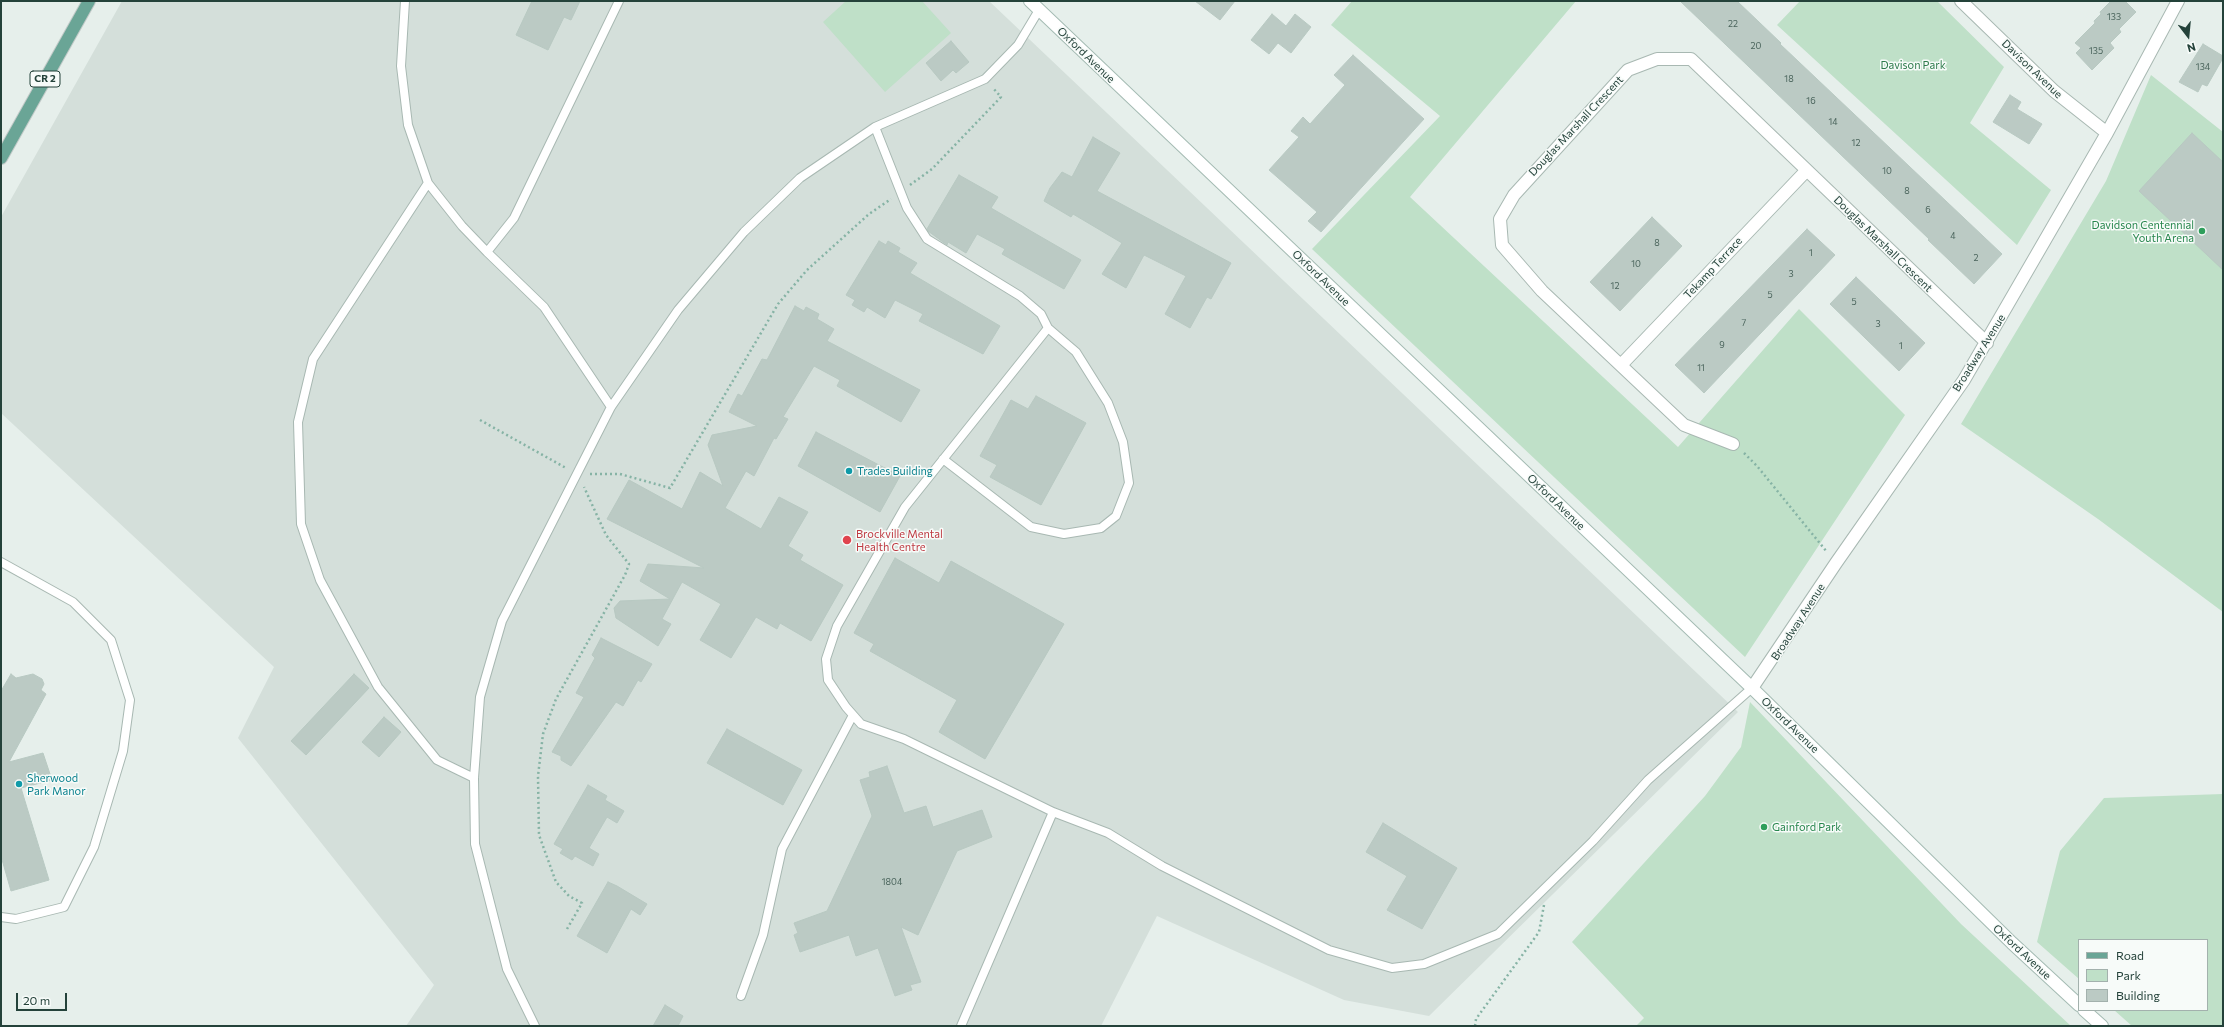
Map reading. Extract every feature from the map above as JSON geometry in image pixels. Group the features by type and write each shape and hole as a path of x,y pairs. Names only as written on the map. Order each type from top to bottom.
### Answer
{"main road":[{"name":"CR 2","path":"1,158 89,1"}],"street":[{"name":"Oxford Avenue","path":"1030,1 1041,5 1752,688 2012,943 2078,1004"},
{"name":"Davison Avenue","path":"1961,1 2054,91 2107,133"},
{"name":"Broadway Avenue","path":"1752,688 1836,563 1964,380 1987,343 2107,133 2178,1"},
{"name":"Douglas Marshall Crescent","path":"1733,444 1684,425 1542,291 1502,245 1500,219 1514,195 1628,70 1657,59 1691,59 1987,343"},
{"name":"Tekamp Terrace","path":"1621,366 1806,171"},
{"path":"2085,1011 2102,1026"}],"lane":[{"path":"405,1 402,66 408,125 428,182 462,226 544,307 611,407"},
{"path":"487,252 514,218 619,1"},
{"path":"535,1026 507,969 477,851 474,778 480,697 502,622 611,407 678,310 744,232 800,178 875,127 985,78 1018,45 1041,5"},
{"path":"875,127 907,208 927,239 1020,296 1041,314 1048,328 1076,352 1108,403 1123,442 1129,483 1116,516 1101,528 1064,534 1031,527 943,460"},
{"path":"428,182 314,359 298,422 301,524 320,580 378,687 437,760 474,778"},
{"path":"1048,328 905,507 837,626 826,659 828,680 861,724 904,739 1054,812 1108,833 1162,866 1277,922 1329,950 1392,968 1424,964 1498,934 1538,893 1593,841 1648,780 1752,688"},
{"path":"1,562 73,602 111,640 130,700 123,751 94,847 64,907 16,919 1,917"},
{"path":"741,996 763,935 782,849 853,715"},
{"path":"961,1026 1054,812"}],"path":[{"path":"480,420 576,474 620,474 670,488 778,304 807,270 870,214 932,169 1001,97 985,78"},
{"path":"1733,444 1757,466 1836,563"},
{"path":"567,930 582,903 568,896 556,882 539,835 538,776 543,734 556,699 625,575 629,564 606,536 589,497 576,474"},
{"path":"1475,1026 1476,1019 1539,932 1545,906 1538,893"}],"shaded area":[{"name":"Brockville Mental Health Centre","path":"122,1 989,1 1738,712 1429,1016 1344,1000 1157,916 1101,1026 406,1026 434,985 238,738 274,667 1,413 1,217"}],"green space":[{"path":"846,1 922,1 951,33 885,92 823,22"},
{"path":"1352,1 1576,1 1410,197 1678,447 1799,309 1905,415 1745,657 1312,249 1440,116 1331,25"},
{"name":"Davison Park","path":"1800,1 1937,1 2004,67 1970,123 2051,190 2017,245 1777,25"},
{"path":"2151,75 2223,132 2223,612 2098,519 1961,424 2106,181"},
{"path":"1750,702 1961,924 2071,1026 1636,1026 1644,1018 1572,942 1705,796 1741,747"},
{"path":"2223,794 2223,1026 2132,1026 2115,1011 2208,1011 2208,939 2078,939 2078,978 2037,942 2060,851 2104,798"}],"building":[{"path":"532,1 580,1 571,20 564,17 548,50 516,35"},
{"path":"1195,1 1235,1 1220,20"},
{"path":"1680,1 1737,1 1781,43 1780,44 2002,254 1974,284 1928,240 1929,239"},
{"path":"2111,1 2125,1 2136,12 2119,29 2121,32 2110,43 2114,48 2092,70 2076,53 2081,48 2075,43 2095,23 2094,21 2101,14 2100,12"},
{"path":"1272,14 1286,26 1295,14 1311,27 1291,53 1278,43 1269,54 1251,40"},
{"path":"951,41 969,62 956,73 953,70 941,81 926,63"},
{"path":"2203,44 2223,56 2223,58 2207,86 2202,84 2198,92 2179,82"},
{"path":"1353,55 1424,119 1321,232 1308,221 1317,212 1269,170 1299,137 1291,131 1303,117 1310,124 1345,85 1334,75"},
{"path":"2010,95 2021,102 2017,109 2042,124 2029,144 1993,122"},
{"name":"Davidson Centennial Youth Arena","path":"2192,133 2223,162 2223,270 2139,191"},
{"path":"1093,137 1120,153 1097,191 1231,263 1211,299 1207,297 1190,328 1165,314 1186,276 1144,255 1126,288 1102,274 1122,243 1073,214 1071,217 1044,201 1050,188 1062,172 1072,177"},
{"path":"959,175 998,197 991,208 1081,260 1064,289 1002,254 1005,249 977,234 966,253 948,242 947,245 928,231 927,229"},
{"path":"1652,217 1682,246 1620,311 1590,282"},
{"path":"1807,229 1835,255 1704,393 1675,365"},
{"path":"879,241 886,245 888,241 900,248 898,252 917,263 910,273 1000,326 983,354 919,321 923,314 895,300 885,318 867,307 864,312 852,305 855,300 846,295"},
{"path":"1856,277 1925,343 1899,371 1830,304"},
{"path":"795,306 804,311 806,307 819,314 817,319 834,329 827,341 920,390 901,422 837,386 840,380 814,366 783,417 788,419 776,439 774,438 754,476 746,471 725,508 761,529 779,497 808,512 788,546 803,555 800,560 843,585 811,641 780,623 777,629 756,617 731,658 700,640 721,604 682,582 662,619 671,624 658,646 616,618 614,608 620,601 670,599 640,581 648,564 704,568 607,519 629,480 682,509 700,472 723,486 708,445 712,435 757,426 729,412 738,394 742,396 762,359 767,360"},
{"path":"1036,396 1086,423 1041,505 990,477 997,465 980,456 1011,400 1028,409"},
{"name":"Trades Building","path":"816,432 900,476 880,512 798,466"},
{"path":"895,558 939,583 951,561 1064,624 985,759 939,732 957,700 870,651 874,644 854,633"},
{"path":"601,638 652,664 641,682 638,680 623,706 616,702 571,766 561,760 561,756 552,752 584,697 576,693 595,658 592,655"},
{"name":"Sherwood Park Manor","path":"11,674 16,678 33,674 42,679 44,684 41,690 46,694 9,762 43,753 52,780 21,788 49,880 11,891 1,856 1,691"},
{"path":"354,674 369,688 306,755 291,741"},
{"path":"384,717 401,732 379,757 362,742"},
{"path":"727,729 802,770 783,805 707,763"},
{"path":"887,766 904,813 926,806 933,827 982,810 992,837 957,851 918,935 901,927 921,982 910,985 912,990 895,996 878,948 856,956 849,935 800,952 794,935 798,933 794,923 827,911 872,816 860,780 870,777 869,772"},
{"path":"588,785 607,796 605,800 624,811 617,823 607,817 589,848 599,854 593,866 575,856 572,860 560,853 563,849 554,844"},
{"path":"1383,823 1457,868 1422,929 1387,910 1407,876 1366,852"},
{"path":"608,882 647,904 640,915 631,909 607,953 577,936"},
{"path":"665,1005 683,1016 678,1026 653,1026"}],"place":[{"name":"Davidson Centennial Youth Arena","path":"2202,231"},
{"name":"Trades Building","path":"849,471"},
{"name":"Brockville Mental Health Centre","path":"847,540"},
{"name":"Sherwood Park Manor","path":"19,784"},
{"name":"Gainford Park","path":"1764,827"}]}
